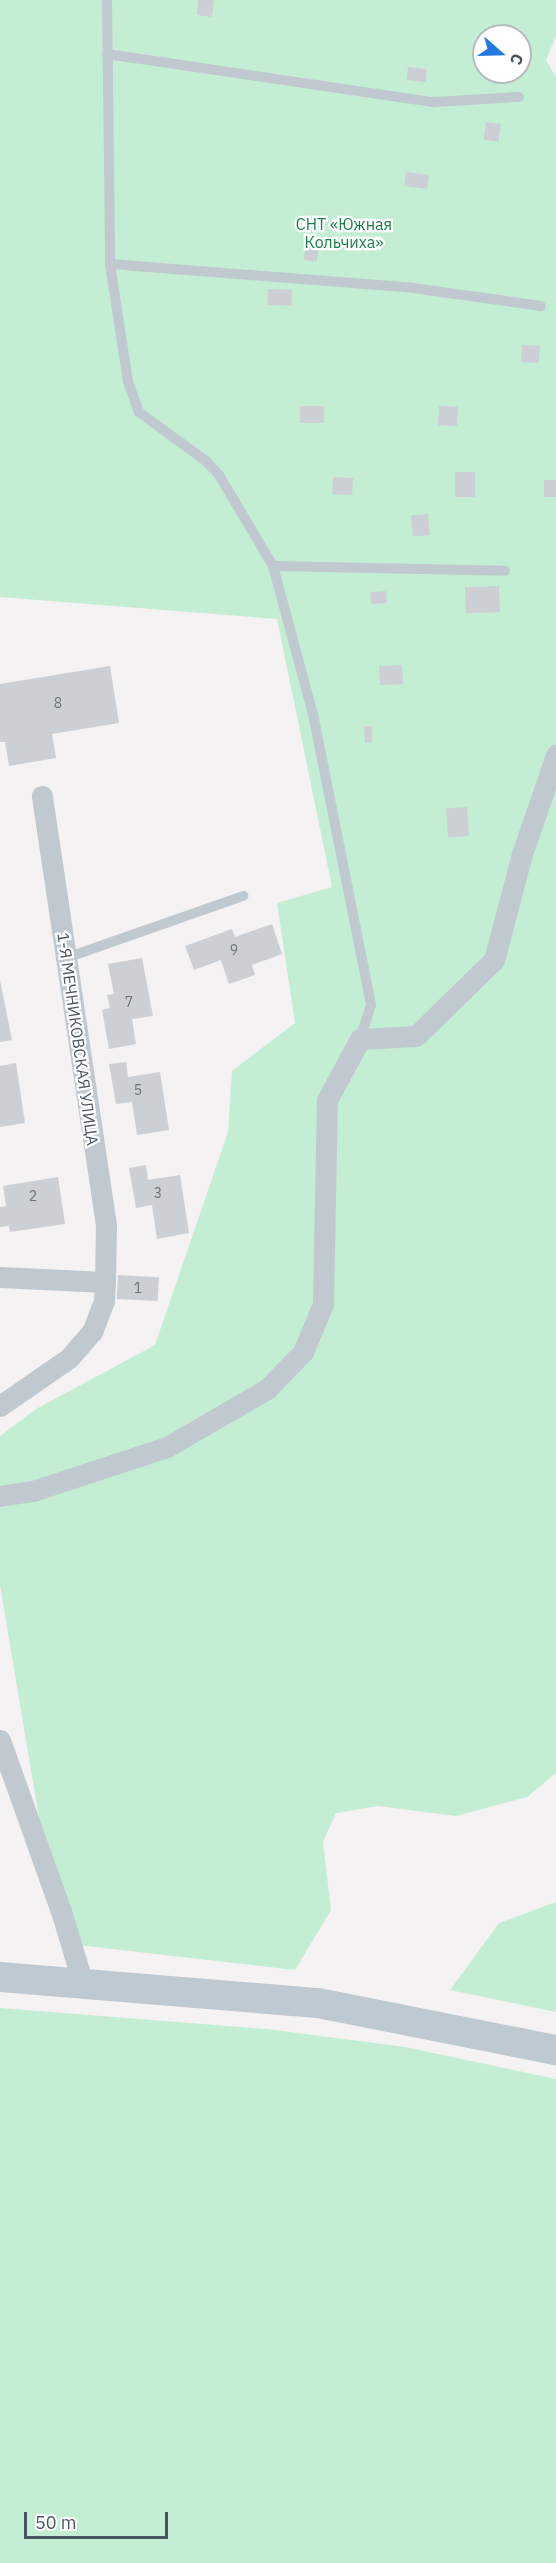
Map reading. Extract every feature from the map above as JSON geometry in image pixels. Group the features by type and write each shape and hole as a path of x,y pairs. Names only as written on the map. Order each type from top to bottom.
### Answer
{"main road":[{"path":"0,1977 318,2003 556,2050"}],"street":[{"path":"0,1496 33,1491 167,1447 267,1389 303,1352 323,1304 327,1100 360,1038 416,1035 494,960 522,854 556,755"},
{"name":"1-Я МЕЧНИКОВСКАЯ УЛИЦА","path":"0,1406 69,1358 92,1332 104,1301 106,1225 42,796"},
{"path":"0,1277 105,1282"},
{"path":"0,1740 83,1984"}],"lane":[{"path":"107,0 110,264 128,382 139,412 206,461 273,566 313,714 371,1005 360,1038"},
{"path":"106,54 434,102 519,97"},
{"path":"110,264 412,288 541,306"},
{"path":"273,566 505,571"},
{"path":"66,958 243,896"}],"green space":[{"name":"СНТ «Южная Кольчиха»","path":"0,0 556,0 556,36 546,60 556,77 556,1773 527,1797 456,1816 378,1806 336,1813 323,1842 331,1910 295,1970 60,1943 0,1585 0,1436 36,1409 155,1345 228,1132 232,1071 295,1023 277,903 332,887 277,619 0,597"},
{"path":"556,1902 556,2012 450,1990 499,1923"},
{"path":"0,2008 267,2029 405,2047 556,2079 556,2563 0,2563"}],"building":[{"path":"198,0 214,0 212,17 197,15"},
{"path":"408,67 427,69 426,82 407,80"},
{"path":"486,122 501,124 498,142 483,140"},
{"path":"406,172 429,175 427,189 404,186"},
{"path":"307,239 320,241 317,262 304,260"},
{"path":"268,289 292,290 291,306 267,305"},
{"path":"522,345 540,346 539,363 521,362"},
{"path":"300,406 324,406 324,423 300,423"},
{"path":"439,406 458,407 457,426 438,425"},
{"path":"455,472 475,472 475,497 455,497"},
{"path":"333,477 353,478 352,495 332,494"},
{"path":"544,480 556,480 556,497 544,497"},
{"path":"428,514 430,535 413,536 411,515"},
{"path":"499,586 500,612 466,613 465,587"},
{"path":"386,591 387,603 371,604 370,592"},
{"path":"402,665 403,684 380,685 379,666"},
{"path":"110,666 119,723 52,734 56,758 9,766 5,742 0,742 0,684"},
{"path":"364,726 372,726 372,742 365,743"},
{"path":"467,807 469,836 448,837 446,808"},
{"path":"272,924 282,954 252,965 255,975 229,984 221,960 194,970 185,946 232,929 235,937"},
{"path":"142,958 153,1016 132,1019 136,1044 109,1049 102,1010 110,1008 107,995 114,994 108,964"},
{"path":"0,980 12,1040 0,1042"},
{"path":"126,1062 128,1077 160,1072 169,1130 137,1135 132,1102 116,1104 109,1064"},
{"path":"16,1063 25,1123 0,1127 0,1066"},
{"path":"146,1165 148,1180 180,1175 189,1233 157,1239 152,1205 136,1208 129,1168"},
{"path":"58,1177 65,1224 10,1232 9,1226 0,1227 0,1207 6,1206 3,1186"},
{"path":"118,1275 159,1277 158,1301 117,1299"}]}
